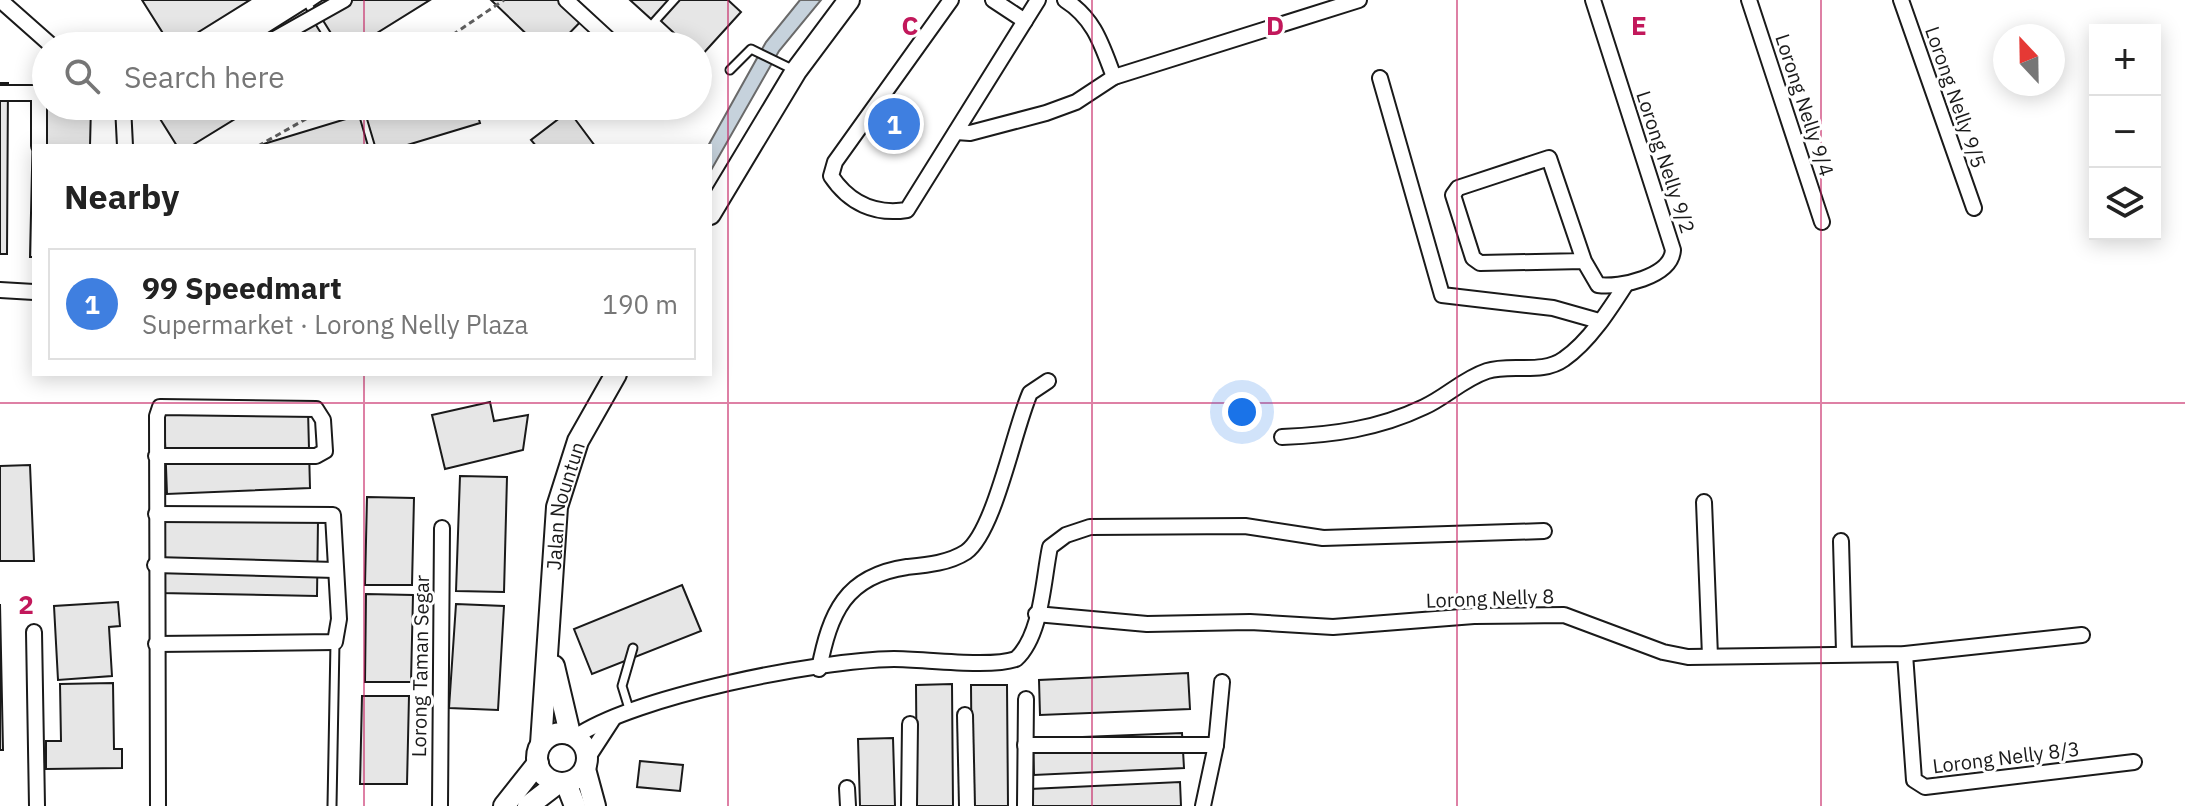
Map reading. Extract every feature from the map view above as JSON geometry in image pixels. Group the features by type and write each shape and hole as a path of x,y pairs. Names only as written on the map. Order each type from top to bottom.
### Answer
{"street":[{"path":"0,0 36,32"},
{"path":"287,32 344,0"},
{"path":"566,0 601,32"},
{"path":"712,210 787,66 849,0"},
{"path":"951,0 835,162 831,176 842,192 867,208 890,213 907,210 1038,0"},
{"path":"993,0 1025,21"},
{"path":"1065,0 1087,16 1095,28 1114,77"},
{"path":"956,132 970,133 1046,113 1076,102 1114,77 1359,0"},
{"name":"Lorong Nelly 9/2","path":"1584,261 1598,285 1626,284 1667,266 1673,250 1593,0"},
{"name":"Lorong Nelly 9/4","path":"1749,0 1822,222"},
{"name":"Lorong Nelly 9/5","path":"1901,0 1974,208"},
{"path":"1380,78 1442,295 1553,308 1599,321"},
{"path":"0,93 32,93"},
{"path":"39,144 40,120"},
{"path":"124,120 125,144"},
{"path":"1549,158 1584,261 1480,263 1473,258 1453,195 1458,188 1549,158"},
{"path":"1282,437 1342,434 1427,406 1462,381 1489,370 1548,366 1564,359 1599,321 1626,284"},
{"path":"0,290 32,292"},
{"name":"Jalan Nountun","path":"540,754 550,650 557,507 565,473 578,441 615,376"},
{"path":"819,669 830,620 856,587 872,576 937,564 968,551 988,519 1030,393 1048,381"},
{"path":"156,456 316,456 325,451 323,420 316,409 160,407 156,456 155,565 158,806"},
{"path":"1704,502 1710,656"},
{"path":"156,514 333,515 339,619 335,642 156,644"},
{"path":"504,806 554,735 572,736 595,724 630,713 755,678 889,659 1010,661 1023,652 1036,614 1050,547 1066,535 1090,527 1245,526 1323,538 1544,531"},
{"name":"Lorong Taman Segar","path":"440,806 442,528"},
{"path":"1841,541 1844,652"},
{"path":"155,565 335,570"},
{"name":"Lorong Nelly 8","path":"1036,614 1147,624 1250,622 1333,627 1474,616 1564,615 1663,652 1688,657 1775,658 1844,652 1905,654 2082,635"},
{"path":"34,632 37,806"},
{"name":"Jalan Nountun","path":"550,650 572,736 584,746 595,806"},
{"name":"Lorong Nelly 8/3","path":"1905,654 1914,780 1925,787 2134,762"},
{"path":"1203,806 1216,745 1222,682"},
{"path":"1025,806 1026,699"},
{"path":"965,715 967,806"},
{"path":"532,804 586,764 614,719"},
{"path":"909,806 910,724"},
{"path":"1025,745 1216,745"},
{"path":"540,754 545,776 562,783 575,806"},
{"path":"847,788 848,806"}],"lane":[{"path":"730,70 751,49 757,49 787,66"},
{"path":"332,806 335,642"},
{"path":"630,713 622,686 633,648"}],"path":[{"path":"457,32 504,0"},
{"path":"262,144 304,120"}],"shaded area":[{"path":"800,0 821,0 779,51 712,168 712,144 709,144 766,42"}],"building":[{"path":"142,0 250,0 199,32 162,32"},
{"path":"323,0 430,0 379,32 330,32 314,6"},
{"path":"491,0 573,0 588,14 571,32 524,32"},
{"path":"630,0 668,0 651,19"},
{"path":"680,0 728,0 741,12 712,44 712,32 673,32 661,21"},
{"path":"306,9 320,32 269,32"},
{"path":"0,83 8,83 7,254 0,254"},
{"path":"33,120 91,120 90,144 33,144"},
{"path":"161,120 233,120 194,144 176,144"},
{"path":"343,120 360,120 367,144 264,144"},
{"path":"367,120 479,120 480,123 411,144 374,144"},
{"path":"557,120 576,120 594,144 534,144 531,140"},
{"path":"32,170 32,257 30,257"},
{"path":"490,402 494,421 528,415 523,450 445,469 432,415"},
{"path":"308,410 310,488 167,494 164,415"},
{"path":"30,465 34,561 0,561 0,466"},
{"path":"460,476 507,477 504,592 456,591"},
{"path":"367,497 414,498 412,585 365,585"},
{"path":"161,518 318,520 317,596 159,593"},
{"path":"682,585 701,631 592,674 574,629"},
{"path":"366,594 413,595 411,682 365,682"},
{"path":"118,602 120,626 109,627 112,676 58,680 54,606"},
{"path":"0,604 3,750 0,750"},
{"path":"456,604 504,606 498,710 449,708"},
{"path":"1188,673 1190,709 1040,715 1039,680"},
{"path":"113,683 114,749 122,749 122,768 46,769 46,741 61,741 60,684"},
{"path":"952,684 953,806 917,806 916,685"},
{"path":"971,685 1007,685 1008,806 972,806"},
{"path":"362,696 409,696 407,784 360,784"},
{"path":"1182,733 1184,768 1034,775 1033,739"},
{"path":"893,738 895,806 860,806 858,739"},
{"path":"640,761 683,765 680,791 637,787"},
{"path":"1180,782 1181,806 1031,806 1030,789"}],"place":[{"name":"99 Speedmart","path":"894,124"}]}
